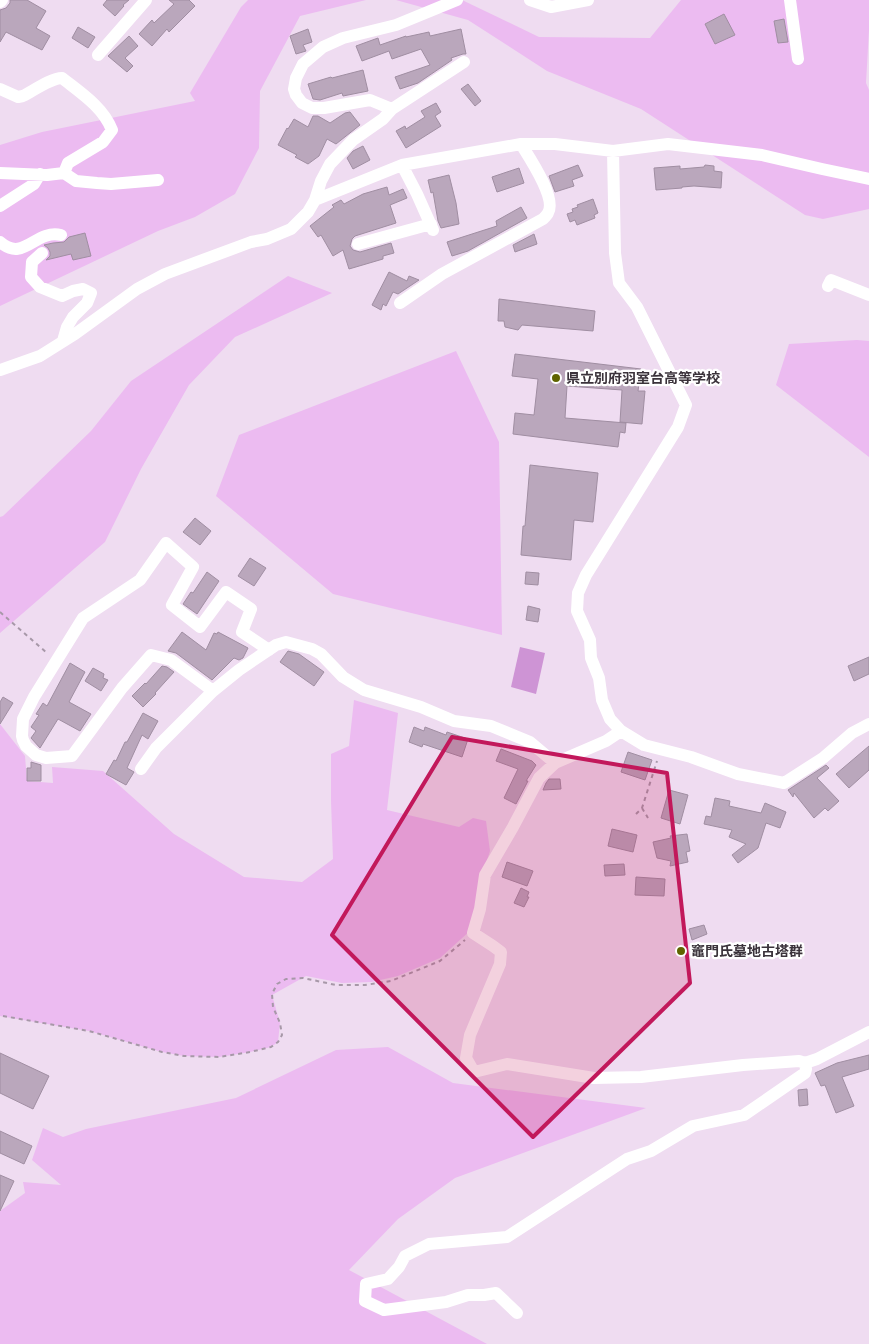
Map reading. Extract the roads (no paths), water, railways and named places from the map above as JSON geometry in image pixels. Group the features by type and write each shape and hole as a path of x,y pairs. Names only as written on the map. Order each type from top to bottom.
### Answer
{"street":[{"path":"98,55 146,0"},
{"path":"392,109 370,100 324,108 312,108 302,103 296,95 294,89 296,78 303,64 323,47 343,38 396,25 457,0"},
{"path":"530,0 550,3 588,0"},
{"path":"790,0 798,59"},
{"path":"0,370 40,356 137,289 165,274 251,242 267,239 291,228 308,212 330,164 353,140 383,119 392,109 464,62"},
{"path":"0,89 18,97 51,81 62,78 89,99 110,124 112,130 102,142 68,163 64,173"},
{"path":"315,200 402,165 521,144 555,144 613,151 668,144 708,148 762,156 869,179"},
{"path":"400,303 442,274 543,219 549,213 550,204 544,182 521,144"},
{"path":"613,151 615,253 619,283 637,307 686,404 678,427 586,575 578,593 577,612 590,640 591,658 599,678 602,700 610,719 621,731 644,745 691,757 738,774 784,783 823,758 852,733 869,724"},
{"path":"358,244 432,227 402,165"},
{"path":"0,173 64,173 76,181 104,184 158,180"},
{"path":"0,206 34,184 40,174"},
{"path":"0,242 12,250 20,249 41,237 54,234 61,235"},
{"path":"42,253 32,262 31,277 40,287 62,296 83,289 91,293 87,303 73,317 67,327 63,341"},
{"path":"828,286 831,280 869,295"},
{"path":"212,691 171,660 151,655 122,688 72,756 46,758 36,755 26,746 22,736 23,720 34,697 83,618 140,580 166,543 193,567 172,605 200,627 226,592 252,609 242,632 269,650"},
{"path":"141,769 156,748 212,691 276,645 286,642 312,649 321,654 343,677 364,690 421,707 454,721 491,726 530,742 556,763"},
{"path":"621,731 606,741 556,763 539,778 513,828 485,875 480,909 473,933 501,952 500,964 470,1035 466,1058 474,1072 507,1064 594,1078 641,1077 743,1065 799,1061 805,1063 817,1059 869,1032"},
{"path":"517,1313 496,1293 484,1296 468,1295 446,1302 384,1310 365,1302 366,1284 388,1279 399,1267 405,1256 429,1244 507,1238 627,1159 651,1151 693,1126 744,1116 804,1073 806,1069 805,1063"}],"place":[{"name":"県立別府羽室台高等学校","path":"556,378"},
{"name":"竈門氏墓地古塔群","path":"681,951"}]}
